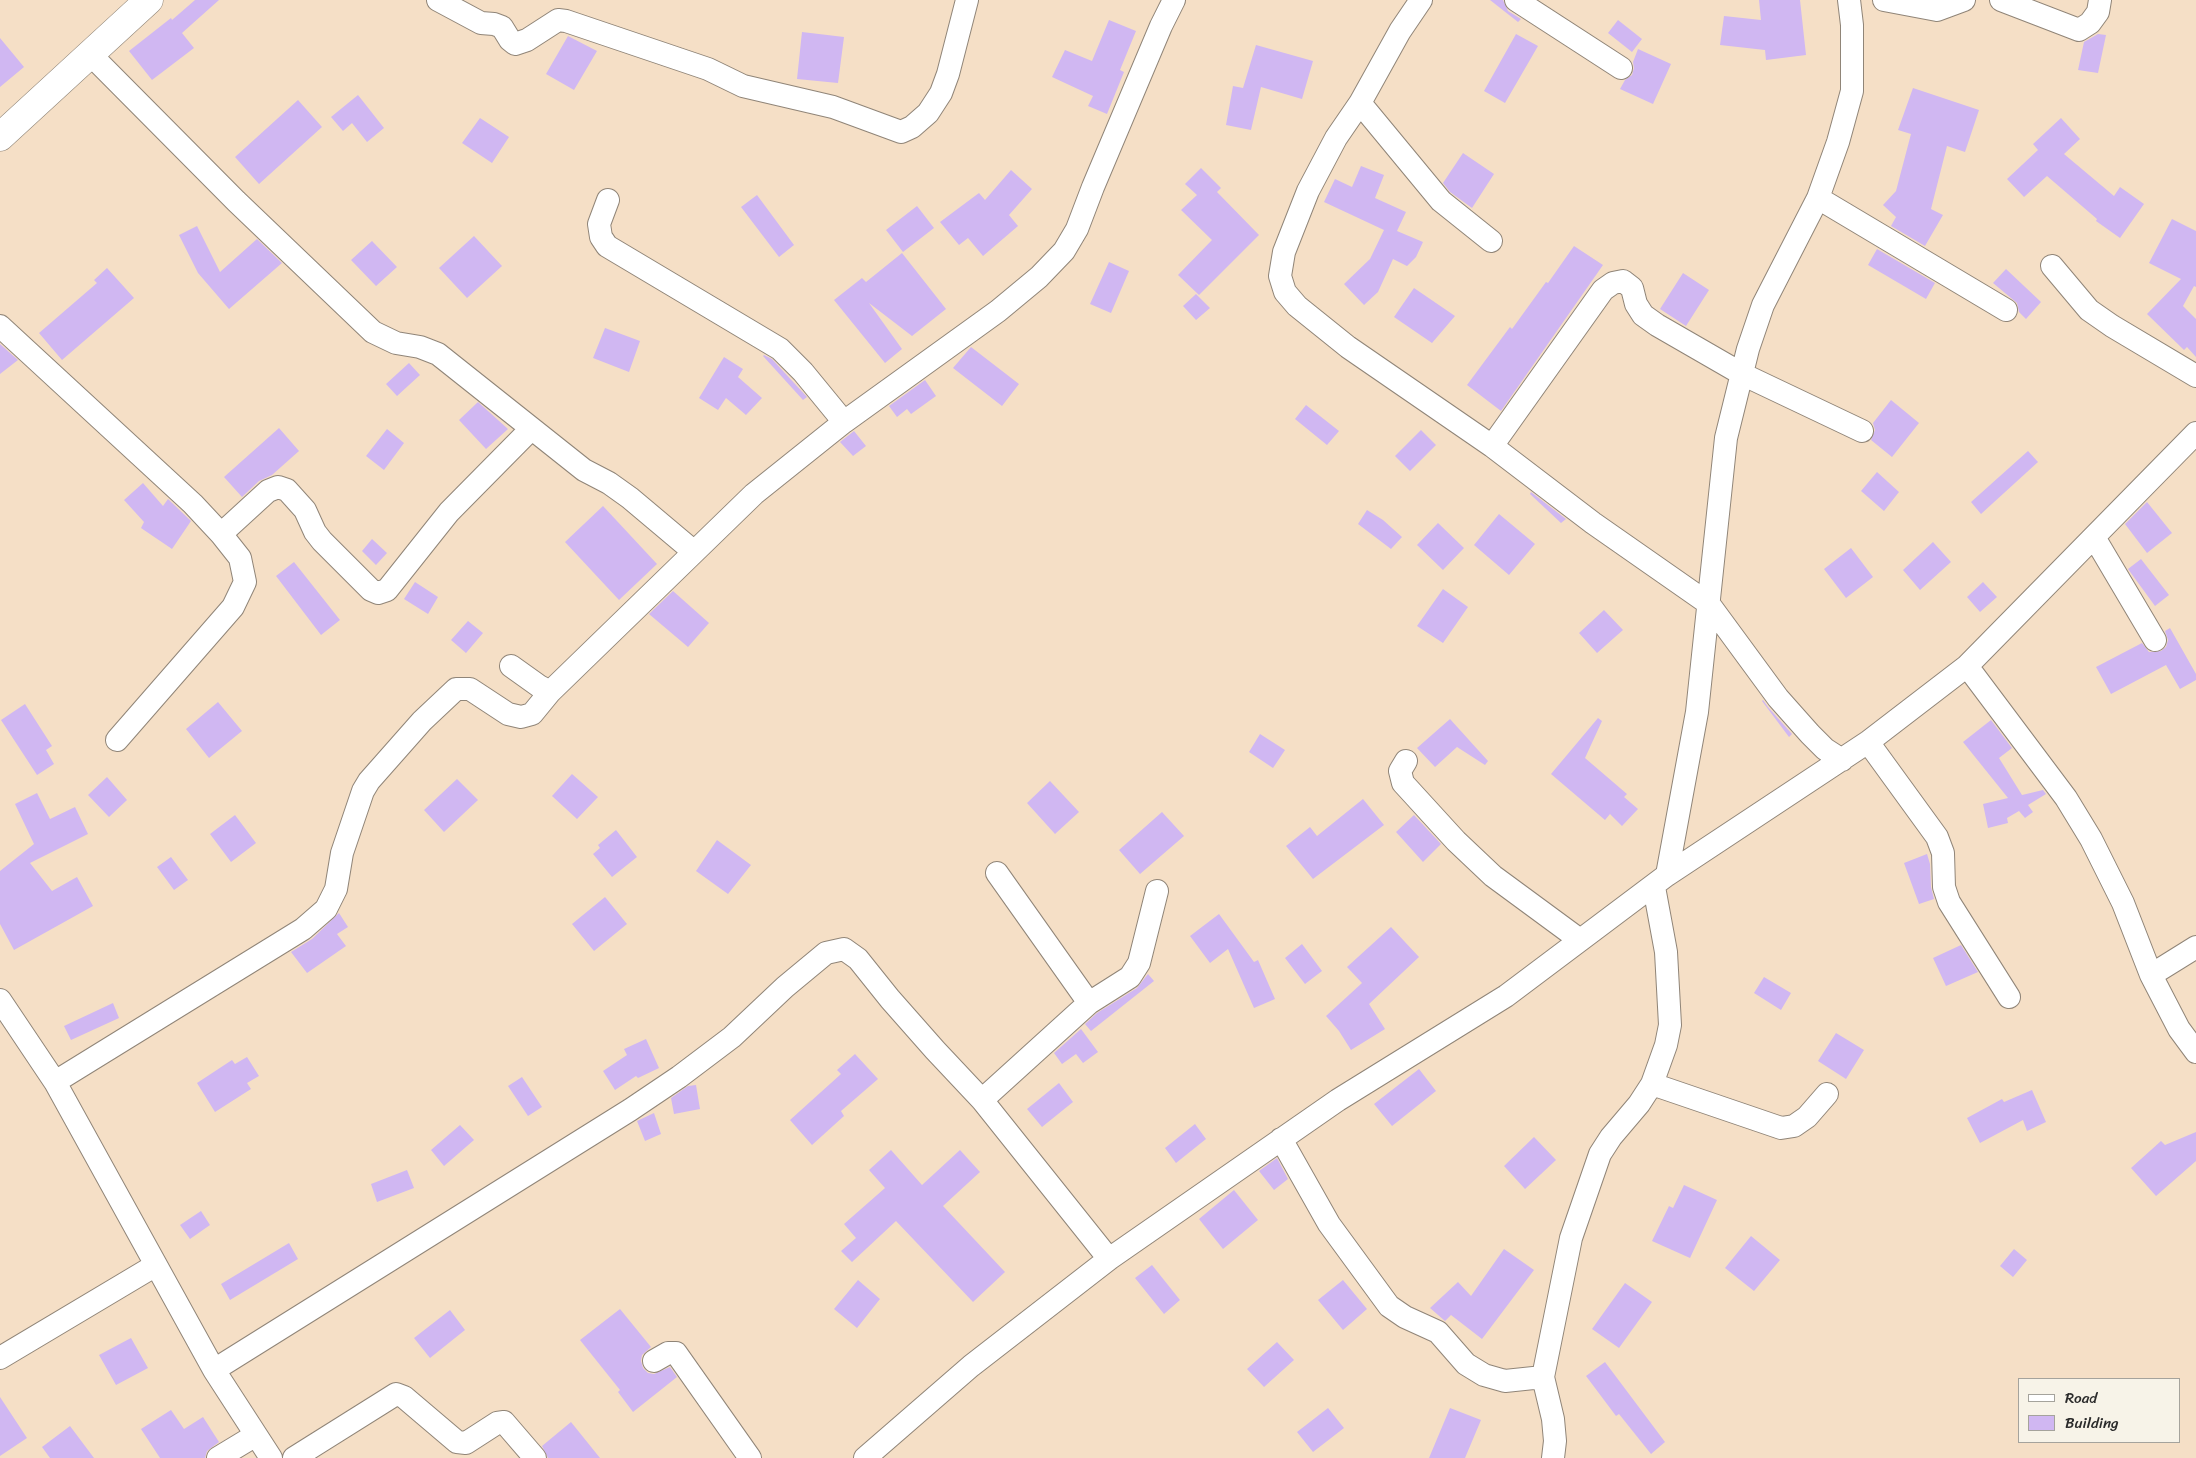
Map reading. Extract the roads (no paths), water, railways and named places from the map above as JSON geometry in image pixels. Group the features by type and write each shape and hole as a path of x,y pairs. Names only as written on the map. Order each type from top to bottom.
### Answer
{"main road":[{"path":"2,132 149,0"}],"street":[{"path":"438,0 475,21 502,27 510,40 515,44 527,40 558,20 566,21 708,68 743,86 832,107 901,132 912,127 928,113 942,93 967,0"},
{"path":"55,1082 303,929 326,908 336,889 342,854 363,792 369,781 422,721 456,689 470,689 508,714 521,717 532,714 550,692 693,551 754,494 844,422 998,311 1039,276 1064,250 1077,229 1160,26 1174,0"},
{"path":"1421,0 1400,31 1360,103 1336,138 1305,200 1284,252 1280,276 1285,292 1296,306 1348,347 1492,446 1594,523 1709,604 1778,698 1810,734 1842,760"},
{"path":"1516,0 1621,68"},
{"path":"1553,1458 1555,1441 1553,1419 1543,1377 1571,1238 1600,1154 1652,1084 1666,1045 1670,1025 1666,952 1661,923 1661,881 1697,712 1726,438 1742,374 1763,305 1818,198 1838,142 1852,91 1852,25 1849,0"},
{"path":"1884,0 1937,10 1964,0"},
{"path":"2000,0 2079,30 2090,23 2098,12 2100,0"},
{"path":"90,54 236,201 373,332 396,343 420,347 438,354 584,470 610,483 693,551"},
{"path":"1360,103 1430,190 1441,201 1491,240"},
{"path":"1818,198 2006,310"},
{"path":"608,200 599,224 601,237 607,246 780,349 803,372 844,422"},
{"path":"2052,266 2089,310 2112,326 2196,376"},
{"path":"1492,446 1603,290 1613,283 1623,281 1632,288 1636,304 1643,315 1657,326 1742,374 1862,431"},
{"path":"0,326 122,437 221,534 240,558 245,582 233,607 118,740"},
{"path":"221,534 268,491 278,487 287,490 305,510 315,532 322,541 370,590 378,594 387,590 449,512 531,429"},
{"path":"865,1458 971,1366 1109,1259 1338,1100 1506,996 1630,902 1868,742 1968,666 2196,433"},
{"path":"2094,537 2154,640"},
{"path":"511,666 550,692"},
{"path":"1968,666 2077,816 2123,903 2151,975 2179,1029 2196,1052"},
{"path":"1868,742 1937,838 1943,853 1944,887 1949,902 2008,997"},
{"path":"1406,761 1400,771 1403,783 1456,841 1493,876 1580,940"},
{"path":"997,873 1089,1003"},
{"path":"982,1100 1089,1003 1130,978 1136,970 1157,890"},
{"path":"1630,902 1661,923"},
{"path":"2151,975 2196,947"},
{"path":"214,1370 630,1110 679,1077 732,1037 785,987 826,953 844,949 858,959 922,1036 982,1100 1109,1259"},
{"path":"0,1000 55,1082 214,1370 271,1458"},
{"path":"1652,1084 1781,1128 1794,1126 1807,1117 1828,1094"},
{"path":"1281,1139 1329,1224 1389,1306 1405,1317 1438,1332 1466,1364 1484,1375 1505,1381 1543,1377"},
{"path":"0,1358 156,1265"},
{"path":"654,1361 668,1353 676,1353 750,1458"},
{"path":"294,1458 396,1394 404,1397 457,1442 466,1443 497,1423 504,1422 536,1458"},
{"path":"218,1458 256,1435"}]}
